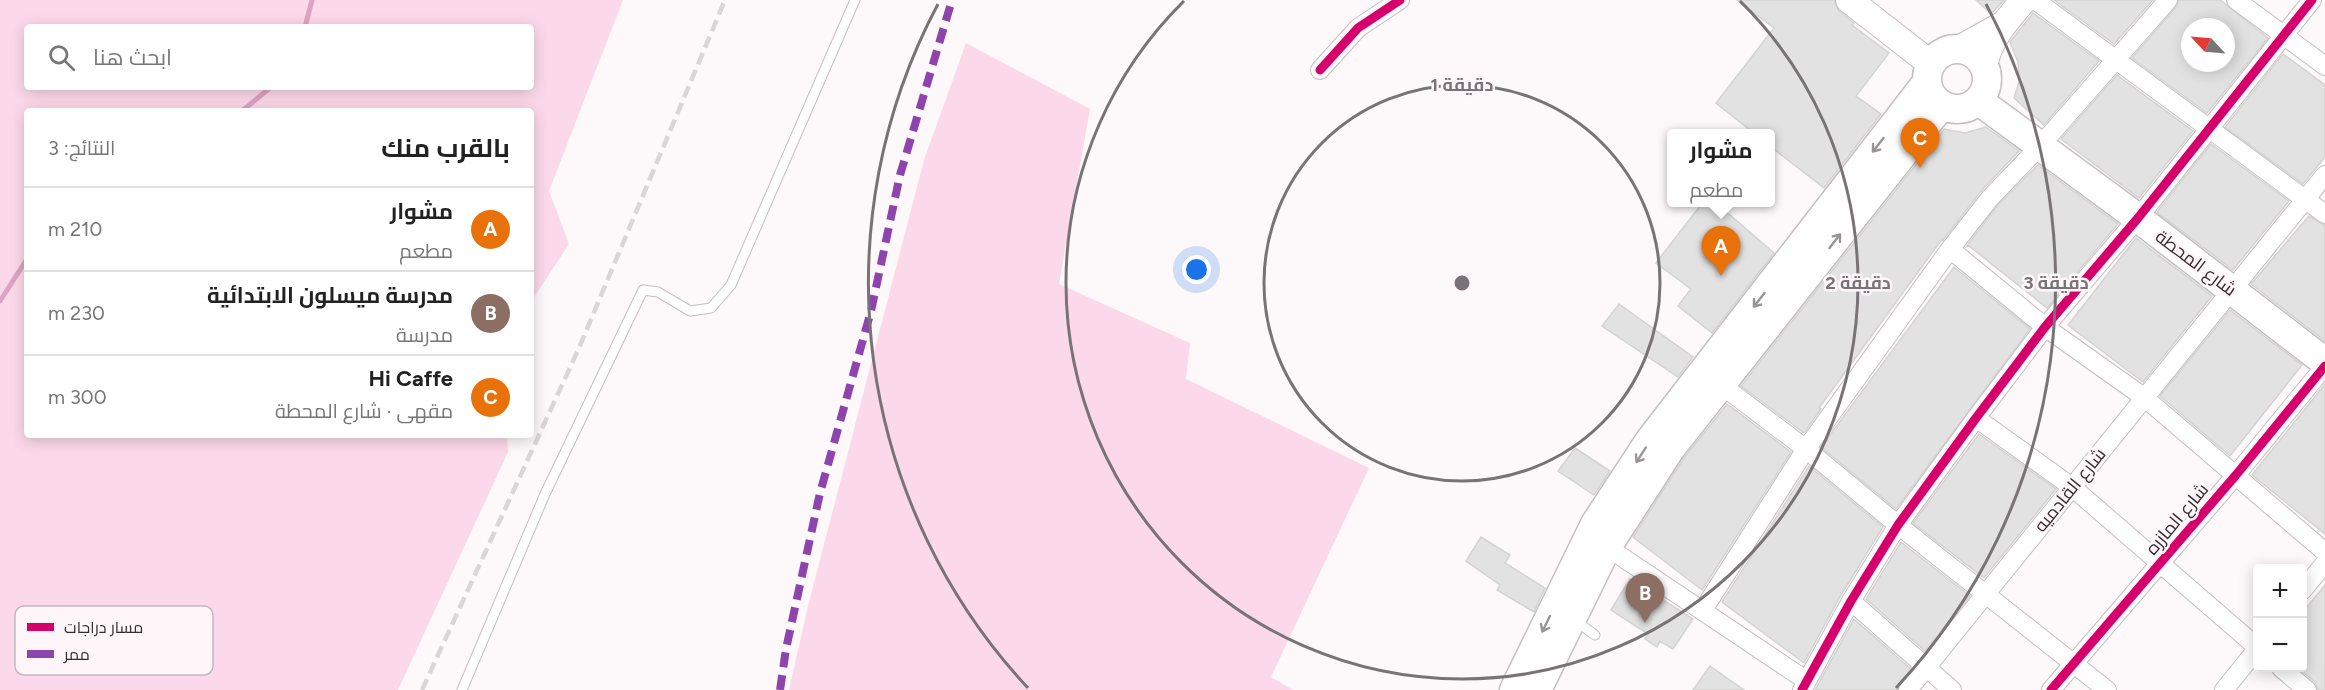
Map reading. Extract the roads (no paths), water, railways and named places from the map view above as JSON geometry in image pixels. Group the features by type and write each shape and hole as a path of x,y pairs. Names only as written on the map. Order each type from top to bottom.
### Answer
{"main road":[{"path":"1533,689 1607,547 1671,448 1720,384 1933,84 1938,56 1947,50 1959,49 1969,51 1978,57 1988,78 1986,90 1971,107 1951,110 1933,84 1849,0"},
{"path":"1984,66 1991,45 2002,25 2024,0"},
{"path":"1959,49 2002,25"},
{"path":"1533,689 1595,524 1650,440 1933,84"},
{"name":"شارع المحطة","path":"1979,100 2138,218 2325,364"}],"street":[{"path":"1320,70 1358,28 1400,0"},
{"path":"2035,0 2325,214"},
{"path":"1704,610 1806,449 1950,249 1990,198 2041,145 2168,0"},
{"path":"2236,0 2325,66"},
{"path":"1607,547 1704,610 1804,685 1851,601 1898,525 1976,418 2045,327 2138,218 2312,0"},
{"name":"شارع القادميه","path":"1908,690 2325,175"},
{"path":"1950,249 2045,327 2145,398 2325,552"},
{"name":"شارع المازره","path":"2051,690 2236,475 2325,364"},
{"path":"1720,384 1806,449 1898,525 2107,690"},
{"path":"1976,418 2072,487 2253,644"},
{"path":"2307,585 2325,563"},
{"path":"1851,601 1952,690"},
{"path":"2224,690 2253,653"},
{"path":"2286,672 2307,690"}],"lane":[{"path":"462,690 545,494 643,290 658,292 690,311 711,308 731,285 855,0"},
{"path":"1572,618 1595,635"}],"waterway":[{"path":"306,24 312,0"},
{"path":"246,108 267,90"},
{"path":"0,301 24,264"}],"railway":[{"path":"422,690 579,348 725,0"}],"place":[{"name":"Hi Caffe","path":"1920,168"},
{"name":"مشوار","path":"1721,276"},
{"name":"مدرسة ميسلون الابتدائية","path":"1645,623"}]}
